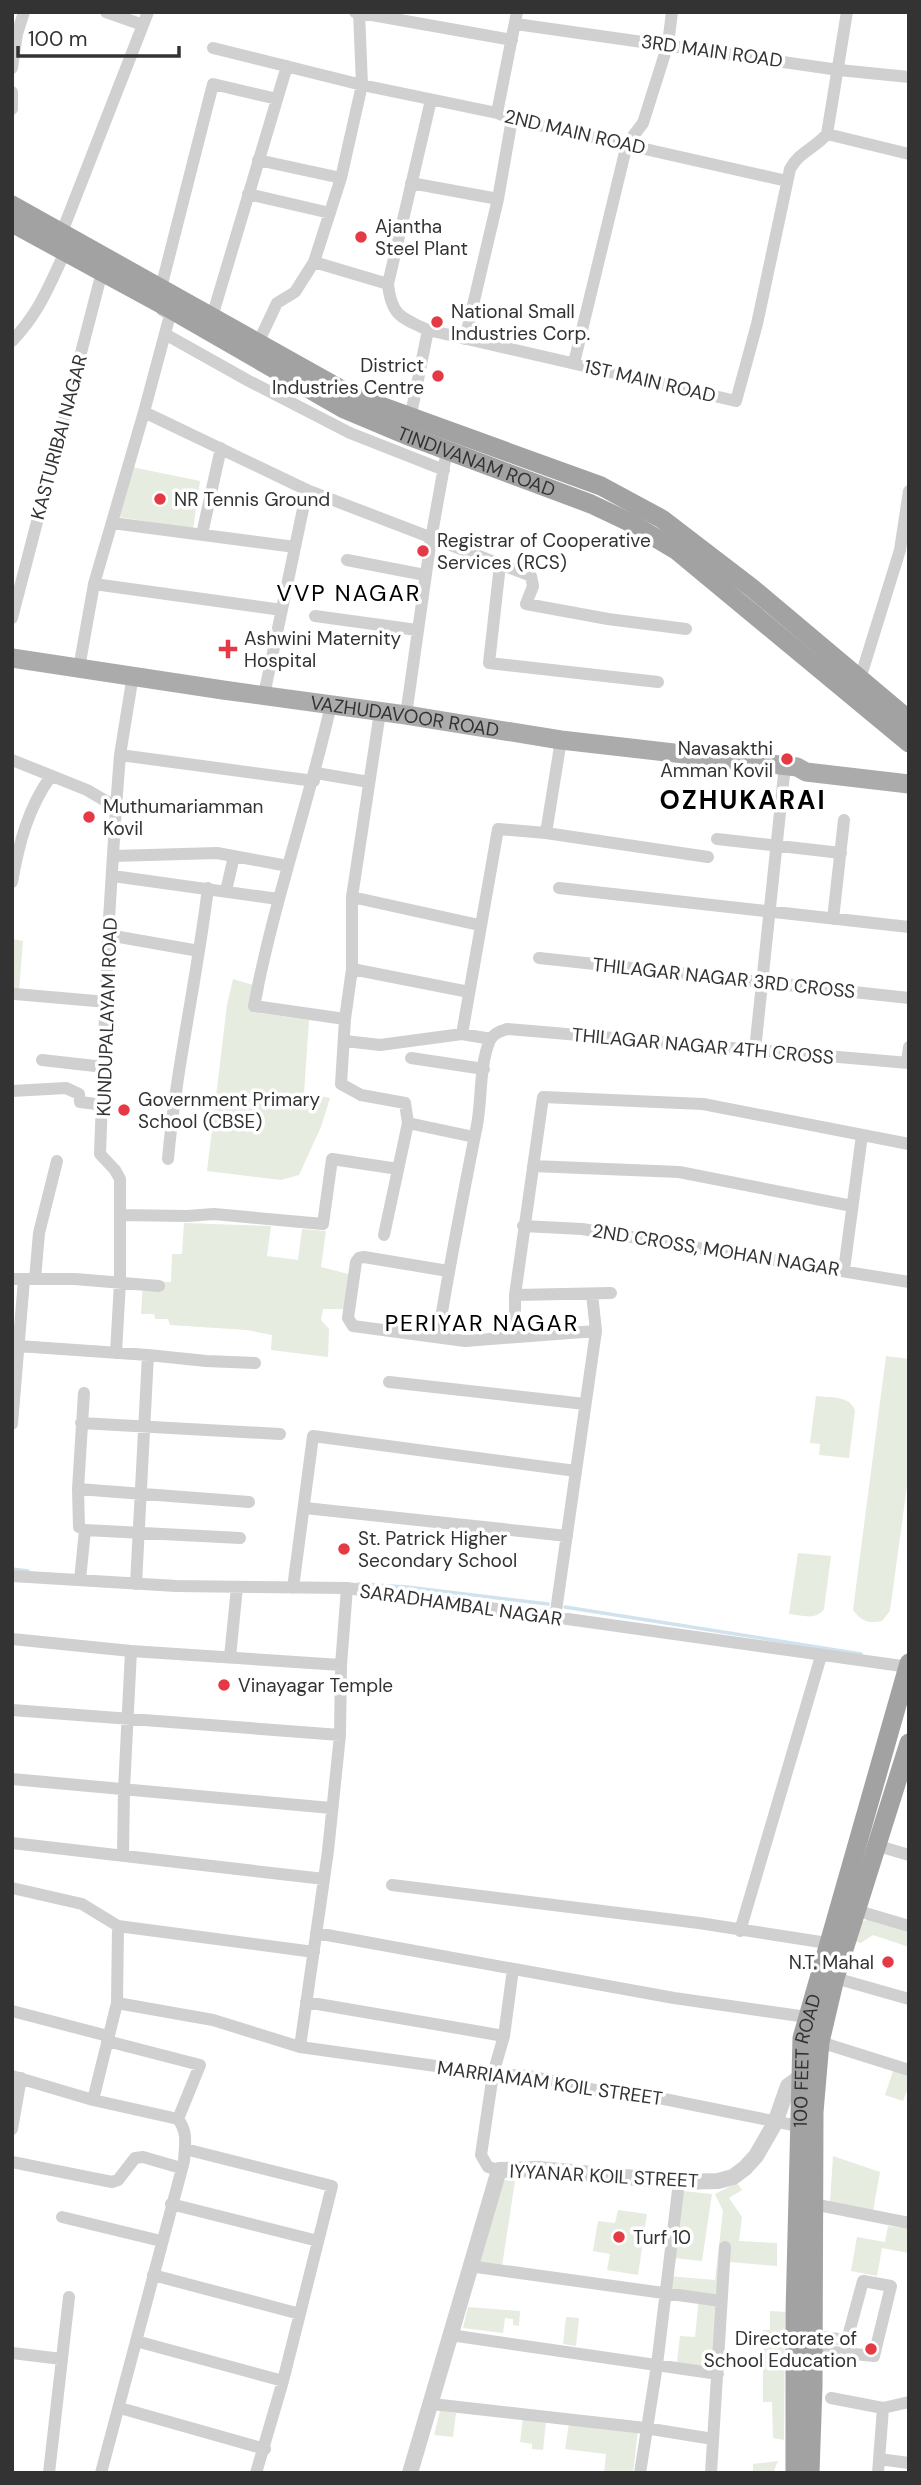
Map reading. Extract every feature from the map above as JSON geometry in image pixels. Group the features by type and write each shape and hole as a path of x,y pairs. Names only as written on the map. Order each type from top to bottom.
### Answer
{"highway":[{"path":"12,205 61,232 105,270 161,288 409,426 601,486 662,519 752,588 909,720"},
{"name":"TINDIVANAM ROAD","path":"12,223 105,270 344,409 409,426 447,450 591,503 629,522 676,550 909,743"},
{"name":"100 FEET ROAD","path":"795,2473 798,2126 802,2038 908,1666"},
{"name":"100 FEET ROAD","path":"810,2463 814,2343 814,2098 820,2042 855,1910 909,1743"},
{"path":"810,2463 824,2473"}],"main road":[{"name":"VAZHUDAVOOR ROAD","path":"12,658 561,740 791,766 806,772 909,784"},
{"name":"VAZHUDAVOOR ROAD","path":"791,766 807,762 909,774"}],"street":[{"path":"12,68 17,34 24,12"},
{"path":"106,12 143,25"},
{"path":"61,232 148,12"},
{"path":"574,363 627,145 643,123 668,44 672,12"},
{"path":"847,12 827,134 909,154"},
{"path":"258,343 277,303 295,292 314,262 341,178 362,85 358,13 413,17 512,40"},
{"path":"497,113 517,18"},
{"name":"3RD MAIN ROAD","path":"517,18 839,70 909,76"},
{"name":"2ND MAIN ROAD","path":"213,48 362,85 497,113 787,181"},
{"path":"212,317 287,65"},
{"path":"161,288 213,84 277,99"},
{"path":"12,92 12,108"},
{"path":"314,262 387,284 431,100"},
{"path":"465,339 498,200 512,118"},
{"name":"1ST MAIN ROAD","path":"387,284 389,303 401,319 428,330 736,401 757,324 790,169 797,155 816,146 827,134"},
{"path":"258,160 341,178"},
{"path":"411,183 498,200"},
{"path":"248,194 330,214"},
{"path":"12,341 31,321 65,252"},
{"path":"79,668 94,584 170,315 105,270"},
{"name":"KASTURIBAI NAGAR","path":"12,618 105,270"},
{"path":"409,426 428,330"},
{"path":"165,334 350,433 444,470"},
{"path":"144,412 307,490 531,576 533,586 526,604 608,619 686,629"},
{"path":"202,534 221,448"},
{"path":"406,715 425,575 447,450"},
{"path":"264,695 307,490"},
{"path":"860,679 900,550 909,491"},
{"path":"111,523 295,547"},
{"path":"347,559 425,575"},
{"path":"500,565 489,663 659,682"},
{"path":"94,584 282,610"},
{"path":"315,616 417,630"},
{"name":"KUNDUPALAYAM ROAD","path":"116,1353 120,1282 120,1180 115,1170 100,1154 116,807 120,755 133,675"},
{"path":"331,705 315,777 278,899 254,1006 345,1019"},
{"path":"380,712 352,897 352,969 345,1019 341,1084 361,1095 405,1103 408,1124 384,1235"},
{"path":"546,833 561,740"},
{"path":"120,755 369,782"},
{"path":"12,760 87,790 116,807"},
{"path":"755,1050 778,846 791,766"},
{"path":"12,882 26,821 37,796 51,776"},
{"path":"833,919 844,820"},
{"path":"462,1034 479,925 498,829 546,833 708,857"},
{"path":"717,839 841,853"},
{"path":"114,856 190,853 234,856 288,866"},
{"path":"226,891 234,856"},
{"path":"113,876 278,899"},
{"path":"168,1159 182,1045 208,888"},
{"path":"559,888 909,927"},
{"path":"352,897 479,925"},
{"path":"108,935 199,951"},
{"name":"THILAGAR NAGAR 3RD CROSS","path":"539,958 909,998"},
{"path":"352,969 468,992"},
{"path":"15,994 107,1002"},
{"name":"THILAGAR NAGAR 4TH CROSS","path":"345,1041 380,1045 462,1034 495,1035 507,1029 908,1063"},
{"path":"438,1337 484,1069 495,1035"},
{"path":"908,1063 909,1047"},
{"path":"411,1058 484,1069"},
{"path":"42,1060 104,1067"},
{"path":"12,1091 66,1088 79,1094 80,1102 84,1104 104,1105"},
{"path":"515,1337 515,1295 523,1226 543,1097 703,1104 909,1144"},
{"path":"408,1124 474,1137"},
{"path":"844,1270 862,1135"},
{"path":"120,1215 214,1214 323,1224 332,1159 398,1169"},
{"path":"12,1424 24,1279 57,1161"},
{"path":"533,1167 679,1172 852,1206"},
{"name":"2ND CROSS, MOHAN NAGAR","path":"523,1226 582,1229 909,1282"},
{"path":"448,1271 359,1258 356,1262 348,1318 353,1326 465,1341 596,1331"},
{"path":"24,1279 159,1286"},
{"path":"515,1295 611,1293"},
{"path":"555,1618 596,1331 592,1294"},
{"path":"18,1346 206,1362 255,1363"},
{"path":"136,1584 148,1355"},
{"path":"389,1382 585,1404"},
{"path":"84,1393 78,1489 79,1527 85,1530 240,1538"},
{"path":"81,1423 144,1424 279,1434"},
{"path":"293,1588 313,1436 576,1471"},
{"path":"78,1489 249,1502"},
{"path":"305,1508 567,1536"},
{"path":"80,1580 85,1530"},
{"name":"SARADHAMBAL NAGAR","path":"12,1576 136,1584 347,1588 908,1666"},
{"path":"230,1657 237,1587"},
{"path":"300,2047 324,1879 340,1735 341,1665 347,1588"},
{"path":"12,1639 131,1651 341,1665"},
{"path":"122,1855 131,1651"},
{"path":"740,1931 821,1656"},
{"path":"12,1710 340,1735"},
{"path":"12,1779 331,1808"},
{"path":"12,1843 324,1879"},
{"path":"875,1845 909,1855"},
{"path":"392,1885 827,1943"},
{"path":"12,1888 82,1905 118,1926 314,1952"},
{"path":"855,1910 909,1926"},
{"path":"93,2099 117,2003 118,1926"},
{"path":"316,1933 674,1998 807,2017"},
{"path":"499,2170 488,2167 481,2155 513,1969"},
{"path":"835,1978 909,1999"},
{"path":"306,2002 503,2036"},
{"name":"MARRIAMAM KOIL STREET","path":"117,2003 213,2020 300,2047 493,2074 530,2076 629,2097 659,2098 798,2126"},
{"path":"12,2011 200,2065 178,2119"},
{"path":"820,2042 909,2070"},
{"path":"12,2129 17,2077 93,2099 178,2119 184,2127 185,2149 181,2168 101,2473"},
{"name":"IYYANAR KOIL STREET","path":"410,2473 499,2170 540,2168 679,2182 718,2181 733,2177 746,2168 756,2156 775,2123 788,2086 799,2078"},
{"path":"185,2149 332,2186 265,2449 256,2473"},
{"path":"12,2162 112,2182 118,2180 135,2158 143,2157 181,2168"},
{"path":"640,2473 657,2365 679,2182"},
{"path":"171,2204 318,2241"},
{"path":"813,2204 909,2223"},
{"path":"62,2217 162,2241"},
{"path":"711,2473 725,2247"},
{"path":"470,2266 721,2301"},
{"path":"153,2275 300,2314"},
{"path":"863,2281 891,2286 874,2356 814,2343 847,2340 863,2281"},
{"path":"48,2473 69,2297"},
{"path":"450,2334 718,2374"},
{"path":"136,2341 283,2381"},
{"path":"12,2353 62,2359"},
{"path":"831,2398 883,2408 909,2402"},
{"path":"432,2404 645,2428 713,2439"},
{"path":"120,2408 265,2449"},
{"path":"883,2408 879,2466 909,2463"}],"shaded area":[{"name":"NR Tennis Ground","path":"132,467 200,481 193,529 119,517"},
{"path":"12,939 23,941 19,990 12,988"},
{"path":"233,979 264,988 259,1013 309,1020 304,1093 330,1098 321,1127 299,1175 281,1180 207,1171 227,1005"},
{"path":"184,1223 271,1226 267,1256 298,1260 302,1229 326,1231 321,1267 352,1275 344,1309 323,1309 321,1320 329,1329 328,1357 271,1350 272,1335 247,1330 170,1325 168,1319 155,1319 154,1314 141,1314 143,1281 171,1282 172,1254 182,1254"},
{"path":"886,1356 909,1359 909,1471 890,1611 882,1621 873,1622 862,1619 853,1610"},
{"path":"816,1396 844,1400 855,1410 849,1458 819,1455 820,1444 810,1443"},
{"path":"798,1553 831,1556 824,1609 817,1615 789,1614"},
{"path":"869,1918 909,1931 909,1947 873,1935 861,1943 851,1940 857,1925"},
{"path":"894,2068 909,2072 909,2085 903,2101 885,2095"},
{"path":"833,2156 880,2172 873,2211 830,2202"},
{"path":"503,2180 515,2181 502,2266 475,2263"},
{"path":"737,2183 742,2190 729,2198 742,2217 739,2241 777,2243 777,2266 730,2262 716,2368 677,2362 680,2336 695,2337 699,2297 668,2291 668,2276 715,2280 723,2211 715,2194"},
{"path":"682,2191 712,2194 702,2261 674,2258"},
{"name":"Turf 10","path":"618,2210 647,2214 638,2275 607,2270 610,2254 593,2251 598,2221 615,2223"},
{"path":"888,2226 909,2229 909,2253 882,2248 877,2276 851,2271 857,2237 885,2242"},
{"path":"468,2307 520,2311 519,2326 513,2325 513,2319 505,2318 503,2333 463,2328"},
{"path":"770,2311 785,2312 784,2440 773,2438 772,2402 763,2402 763,2330 770,2330"},
{"path":"566,2317 579,2318 576,2346 563,2344"},
{"path":"440,2411 456,2413 453,2437 434,2435"},
{"path":"523,2418 546,2421 543,2450 532,2449 532,2444 520,2442"},
{"path":"569,2424 638,2430 633,2473 604,2473 606,2454 565,2449"},
{"path":"778,2461 773,2473 753,2473 753,2464"}],"waterway":[{"path":"12,1569 28,1571"},
{"path":"358,1584 407,1587 548,1604"},
{"path":"565,1607 861,1654"}],"place":[{"name":"Ajantha Steel Plant","path":"361,237"},
{"name":"National Small Industries Corp.","path":"437,322"},
{"name":"District Industries Centre","path":"438,376"},
{"name":"NR Tennis Ground","path":"160,499"},
{"name":"Registrar of Cooperative Services (RCS)","path":"423,551"},
{"name":"Ashwini Maternity Hospital","path":"228,649"},
{"name":"Navasakthi Amman Kovil","path":"787,759"},
{"name":"Muthumariamman Kovil","path":"89,817"},
{"name":"Government Primary School (CBSE)","path":"124,1110"},
{"name":"St. Patrick Higher Secondary School","path":"344,1549"},
{"name":"Vinayagar Temple","path":"224,1685"},
{"name":"N.T. Mahal","path":"888,1962"},
{"name":"Turf 10","path":"619,2237"},
{"name":"Directorate of School Education","path":"871,2349"}],"district":[{"name":"VVP NAGAR","path":"349,593"},
{"name":"OZHUKARAI","path":"743,800"},
{"name":"PERIYAR NAGAR","path":"482,1323"}]}
